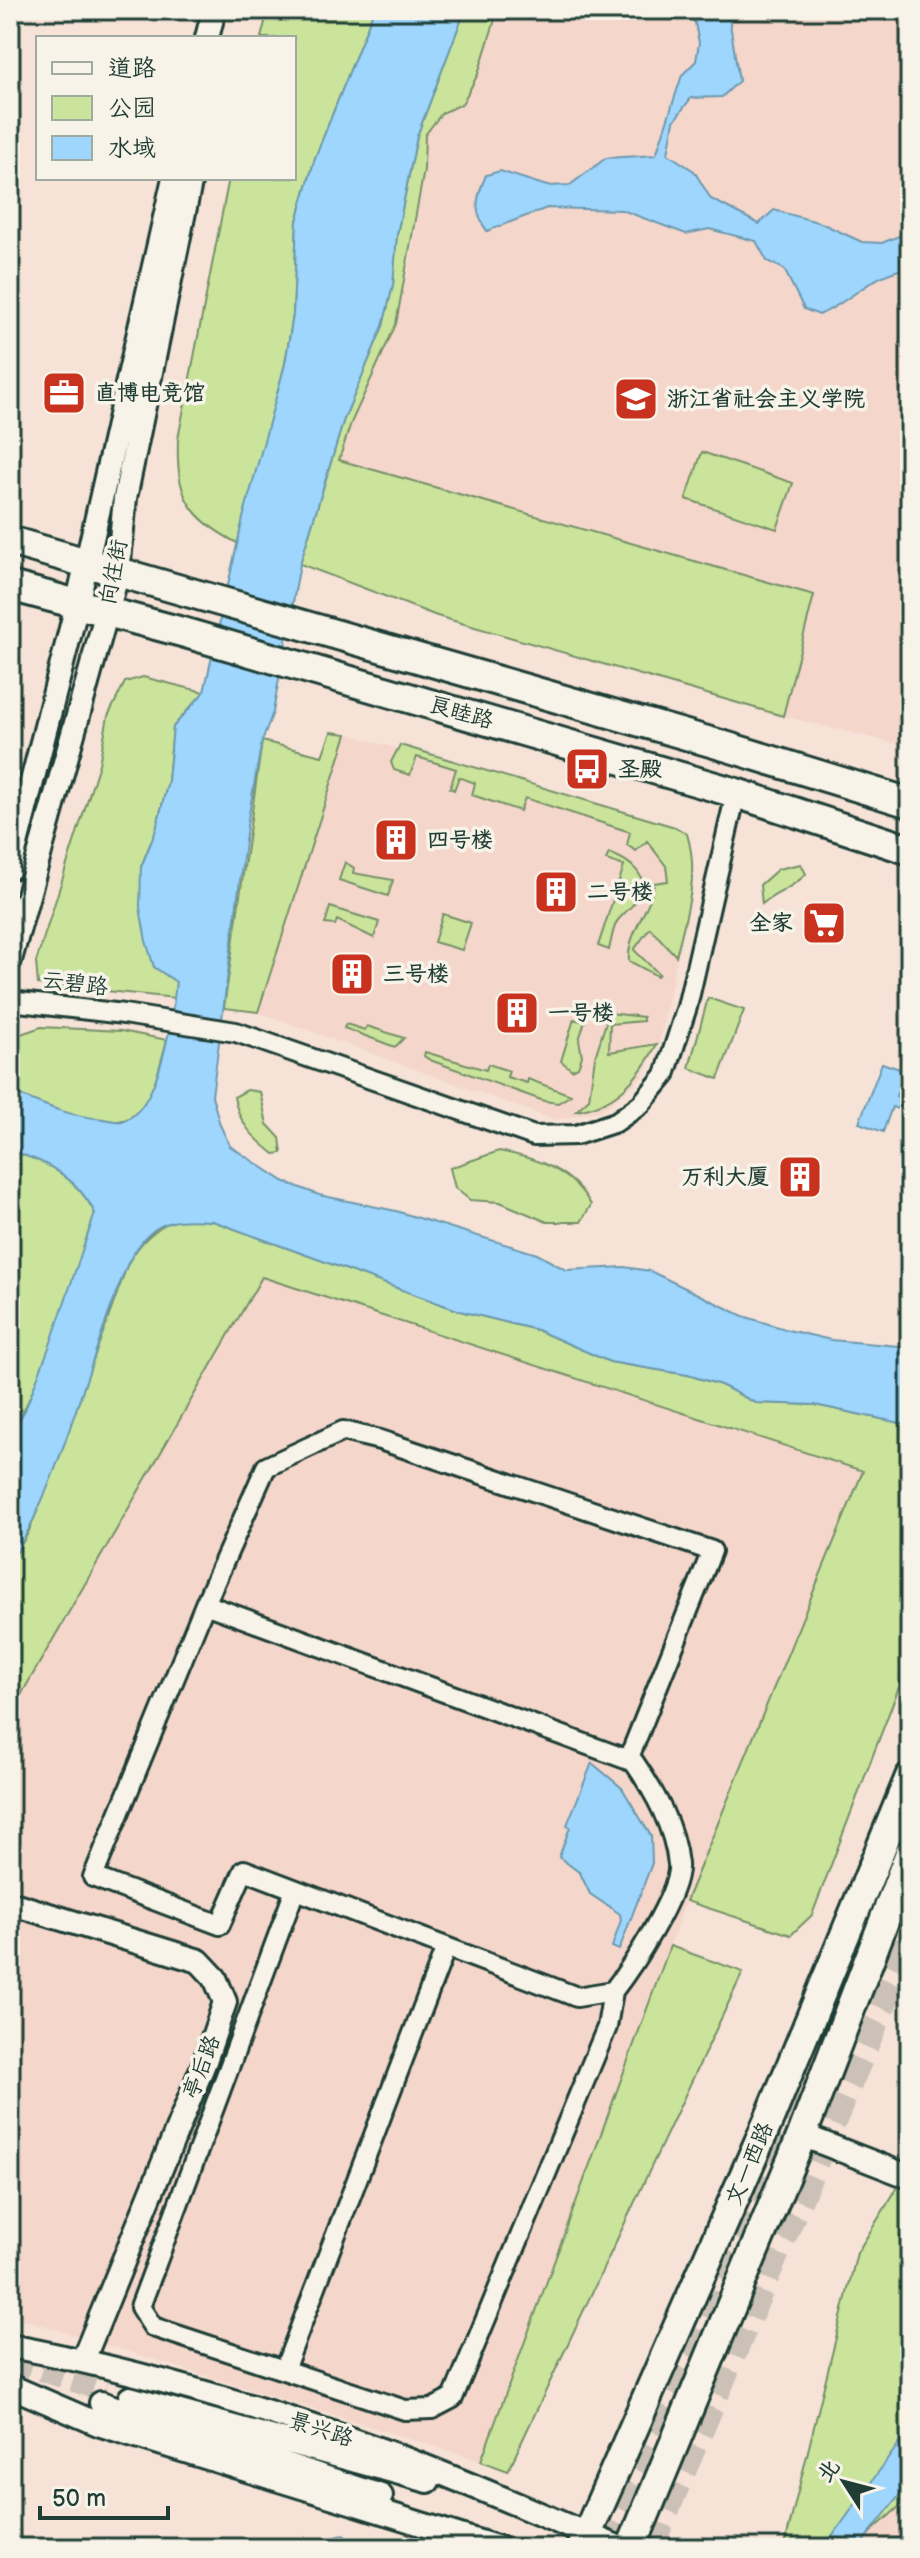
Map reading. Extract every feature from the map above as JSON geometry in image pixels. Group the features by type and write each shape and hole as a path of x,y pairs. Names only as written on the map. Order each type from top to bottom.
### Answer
{"main road":[{"name":"良睦路","path":"10,541 338,633 910,803"},
{"name":"良睦路","path":"10,586 182,632 736,793 910,850"},
{"name":"文一西路","path":"585,2542 770,2117 910,1777"},
{"name":"文一西路","path":"631,2548 802,2135 910,1853"}],"street":[{"path":"208,36 214,10"},
{"path":"221,36 227,10"},
{"name":"向往街","path":"10,868 87,563 174,180"},
{"name":"向往街","path":"10,960 118,572 125,498 191,180"},
{"name":"云碧路","path":"10,1001 236,1032 534,1136 576,1135 616,1122 641,1104 665,1075 677,1048 736,793"},
{"path":"613,1991 577,1997 244,1870 220,1925 93,1877 205,1604 266,1467 343,1431 380,1440 712,1551 628,1760"},
{"path":"205,1604 634,1762 661,1803 679,1867 661,1914 613,1991 607,2027 453,2398 432,2409 405,2410 153,2327 140,2307 295,1890"},
{"name":"亭后路","path":"10,1903 199,1961 215,1978 225,2002 205,2061 83,2360"},
{"path":"284,2370 446,1947"},
{"path":"802,2135 910,2177"},
{"name":"景兴路","path":"10,2346 83,2360 229,2400 386,2451 499,2498 585,2542 620,2548"},
{"path":"10,2386 98,2424 493,2546"},
{"path":"493,2546 386,2497 103,2397 499,2498"}],"shaded area":[{"name":"浙江省社会主义学院","path":"498,10 910,10 910,747 783,716 813,595 338,460 409,270 424,170 425,135 478,74"},
{"path":"347,734 681,832 693,882 659,1043 641,1078 603,1110 555,1120 258,1012"},
{"path":"261,1277 864,1471 686,1901 481,2461 10,2315 10,1714"},
{"path":"910,2497 910,2548 853,2548"}],"green space":[{"path":"268,10 374,10 315,158 297,221 293,315 285,364 239,544 208,524 189,503 180,476 178,439 229,180 296,180 296,36 262,36"},
{"path":"465,10 498,10 478,74 462,104 442,113 425,135 424,170 396,324 351,423 339,460 814,595 783,716 437,616 300,564 344,419 383,326 393,285 397,234 417,136"},
{"path":"702,452 793,483 777,529 686,499"},
{"path":"143,677 204,692 173,727 168,781 156,830 141,867 154,966 176,981 175,998 38,984 36,962 99,764 108,716 125,682"},
{"path":"331,732 347,734 258,1012 224,1008 262,741 322,756"},
{"path":"400,745 675,827 687,834 692,880 676,956 650,928 634,950 659,974 657,976 629,961 632,940 654,883 668,881 666,866 647,841 636,851 627,845 630,832 525,798 520,811 472,795 475,783 459,777 454,790 450,788 456,769 417,757 410,775 394,770 391,762"},
{"path":"609,853 636,869 642,890 616,923 609,950 598,946 624,866 606,860"},
{"path":"345,862 354,868 353,873 393,880 388,896 339,880"},
{"path":"801,864 806,874 762,904 760,885 778,869"},
{"path":"330,907 379,922 374,938 337,920 335,925 325,924"},
{"path":"443,914 471,923 462,950 434,942"},
{"path":"708,998 744,1010 718,1079 689,1068"},
{"path":"585,1009 588,1011 579,1040 582,1056 578,1067 572,1070 561,1061 574,1019 581,1021"},
{"path":"609,1013 643,1017 643,1021 610,1024 609,1052 657,1044 625,1088 603,1103 576,1111 589,1099 595,1057"},
{"path":"346,1024 365,1030 367,1026 404,1038 395,1047 344,1028"},
{"path":"41,1027 121,1031 167,1040 156,1079 142,1107 123,1120 91,1120 55,1110 10,1091 15,1036"},
{"path":"425,1052 486,1070 488,1064 509,1071 507,1077 527,1083 528,1079 571,1095 558,1103 544,1101 430,1060 424,1056"},
{"path":"247,1090 260,1092 267,1124 280,1138 282,1153 274,1154 253,1136 243,1122 234,1097"},
{"path":"10,1151 60,1173 80,1190 95,1213 48,1355 10,1436"},
{"path":"499,1151 539,1162 574,1183 591,1205 581,1222 547,1222 500,1202 470,1200 455,1188 450,1168"},
{"path":"176,1218 213,1221 460,1311 537,1330 610,1362 688,1375 721,1385 756,1403 815,1405 910,1425 910,1658 812,1915 791,1935 686,1901 863,1471 262,1277 10,1714 10,1564 28,1533 53,1472 128,1263 148,1237"},
{"path":"670,1946 743,1972 508,2471 481,2461"},
{"path":"899,2185 910,2189 910,2497 853,2548 784,2548 857,2253"}],"water":[{"path":"374,10 465,10 417,136 397,234 393,285 383,326 344,419 300,564 273,712 262,741 248,819 212,1096 220,1125 230,1146 283,1181 319,1195 396,1211 537,1254 566,1270 624,1267 650,1271 743,1316 788,1330 831,1340 910,1347 910,1425 815,1405 756,1403 721,1385 688,1375 610,1362 537,1330 460,1311 213,1221 184,1220 154,1230 128,1263 61,1454 10,1564 10,1436 25,1410 50,1345 95,1213 80,1190 60,1173 10,1151 10,1091 67,1113 122,1121 135,1114 155,1081 168,1037 176,982 154,967 146,941 140,908 141,867 156,830 168,781 173,727 204,692 243,518 285,364 293,315 297,221 315,158"},
{"path":"685,10 728,10 739,81 722,97 691,98 674,121 668,154 694,171 711,199 759,224 774,210 821,223 862,242 882,243 901,235 910,238 910,268 885,275 819,315 804,309 784,269 767,261 756,241 709,229 686,234 622,210 547,208 487,231 478,210 480,190 486,175 500,171 547,186 570,185 606,158 656,155 682,75 696,61 699,43 695,23"},
{"path":"882,1063 906,1071 896,1096 902,1099 898,1109 892,1107 883,1132 859,1123"},
{"path":"592,1763 622,1788 651,1836 652,1863 619,1950 612,1947 620,1914 590,1894 580,1873 559,1857 570,1827 567,1825"},
{"path":"910,2428 910,2482 858,2548 824,2548"},
{"path":"343,2535 363,2548 294,2548"}],"tunnel":[{"path":"649,2548 910,1940"},
{"path":"605,2548 816,2064"},
{"path":"10,2360 105,2391"}],"place":[{"name":"直博电竞馆","path":"64,393"},
{"name":"浙江省社会主义学院","path":"636,399"},
{"name":"圣殿","path":"587,769"},
{"name":"四号楼","path":"396,840"},
{"name":"二号楼","path":"556,892"},
{"name":"全家","path":"824,923"},
{"name":"三号楼","path":"352,974"},
{"name":"一号楼","path":"517,1013"},
{"name":"万利大厦","path":"800,1177"}]}
